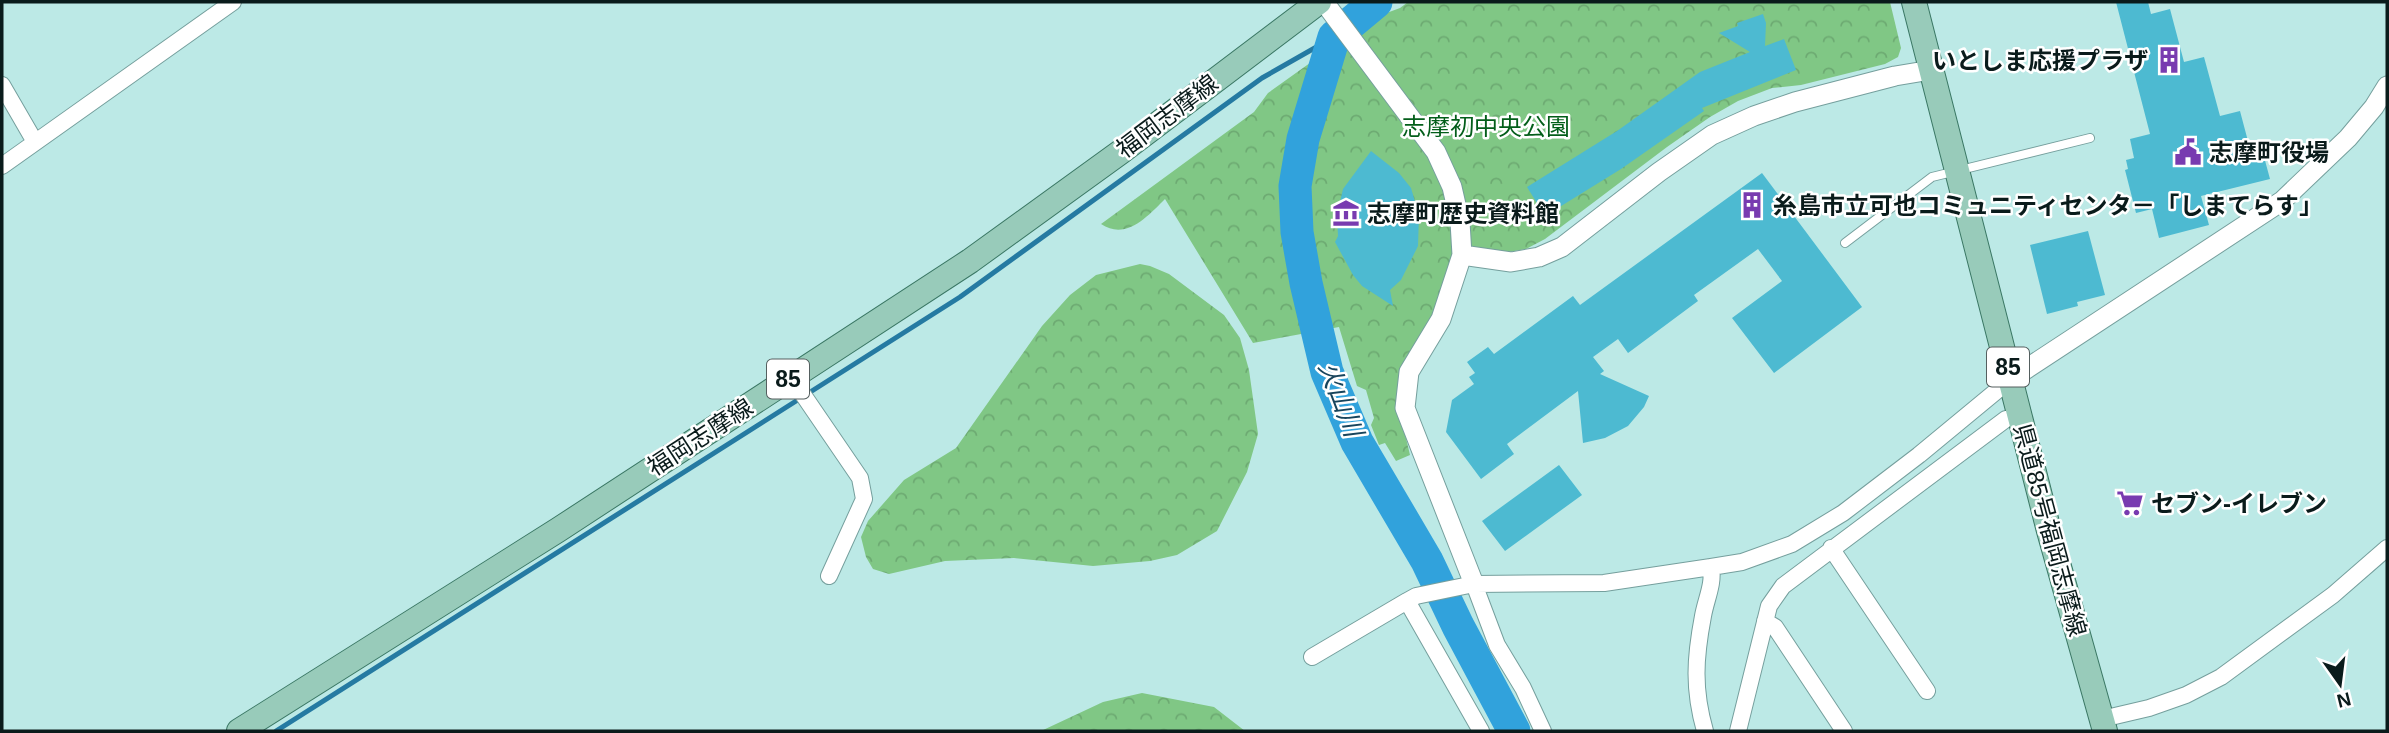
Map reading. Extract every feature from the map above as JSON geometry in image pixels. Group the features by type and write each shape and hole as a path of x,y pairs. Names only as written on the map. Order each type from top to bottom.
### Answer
{"main road":[{"name":"福岡志摩線","path":"239,731 794,382 970,261 1321,2"},
{"name":"県道85号福岡志摩線","path":"1914,2 2020,416 2104,725"}],"street":[{"path":"2,166 233,2"},
{"path":"1321,2 1436,152 1452,187 1460,222 1462,255 1441,319 1409,372 1405,408 1469,586 1543,731"},
{"path":"1462,255 1511,262 1539,257 1562,247 1658,172 1712,135 1754,116 1795,102 1895,76 1931,70"},
{"path":"2,85 35,142"},
{"path":"1312,657 1412,599 1469,586 1604,583 1742,562 1792,544 1843,513 2011,379 2282,201 2348,138 2374,107 2387,86"},
{"path":"794,382 860,478 864,499 829,576"},
{"path":"1738,731 1769,606 1783,586 2006,419 2020,416"},
{"path":"1831,548 1927,691"},
{"path":"2104,725 2186,695 2221,677 2323,603 2387,548"},
{"path":"1704,731 1695,683 1697,650 1705,605 1713,580 1711,567"},
{"path":"1412,599 1481,731"},
{"path":"1765,621 1776,627 1844,731"}],"lane":[{"path":"1845,243 1932,177 2090,138"}],"green space":[{"name":"志摩初中央公園","path":"1408,2 1890,2 1901,48 1898,57 1885,64 1801,85 1772,88 1738,101 1667,147 1545,239 1526,249 1503,253 1450,272 1397,400 1410,455 1396,461 1385,443 1379,445 1371,425 1374,418 1366,390 1357,386 1339,327 1253,343 1165,199 1144,219 1128,228 1110,229 1101,224 1254,112 1268,93 1373,18 1400,8"},
{"path":"1140,264 1169,274 1224,315 1240,338 1249,370 1258,434 1247,472 1217,531 1177,555 1150,561 1093,566 1014,558 945,561 889,574 873,569 866,557 861,537 868,521 904,480 956,448 1042,326 1070,295 1096,275"},
{"path":"1142,693 1214,707 1245,731 1041,731 1103,702"}],"building":[{"path":"2116,2 2148,2 2151,14 2170,9 2184,62 2204,57 2220,116 2240,111 2249,145 2260,142 2270,179 2201,196 2209,225 2159,238 2152,209 2136,213 2125,170 2128,169 2126,160 2134,158 2130,139 2150,134"},
{"path":"1763,14 1766,23 1765,46 1784,39 1796,70 1702,108 1704,111 1621,169 1545,216 1527,187 1617,131 1700,72 1750,52 1719,33"},
{"path":"1371,151 1399,173 1411,188 1419,215 1418,246 1401,280 1390,290 1393,306 1362,286 1335,242 1343,189"},
{"path":"1762,173 1862,307 1774,373 1732,318 1782,281 1758,249 1694,295 1698,301 1628,353 1618,339 1593,357 1604,371 1600,374 1649,396 1644,407 1628,426 1605,438 1583,443 1578,391 1507,444 1514,454 1481,479 1446,432 1452,400 1474,384 1469,377 1475,373 1467,362 1488,347 1494,354 1573,296 1580,305"},
{"path":"2088,231 2105,295 2047,314 2030,245"},
{"path":"1559,465 1582,495 1505,551 1482,521"}],"waterway":[{"name":"火山川","path":"1376,2 1334,37 1303,139 1295,186 1297,232 1306,283 1327,372 1357,442 1427,561 1514,731"},
{"path":"276,731 960,297 1262,78 1334,37"}],"place":[{"name":"いとしま応援プラザ","path":"2169,60"},
{"name":"志摩町役場","path":"2188,152"},
{"name":"糸島市立可也コミュニティセンタ－「しまてらす」","path":"1752,205"},
{"name":"志摩町歴史資料館","path":"1346,213"},
{"name":"セブン-イレブン","path":"2130,503"}]}
